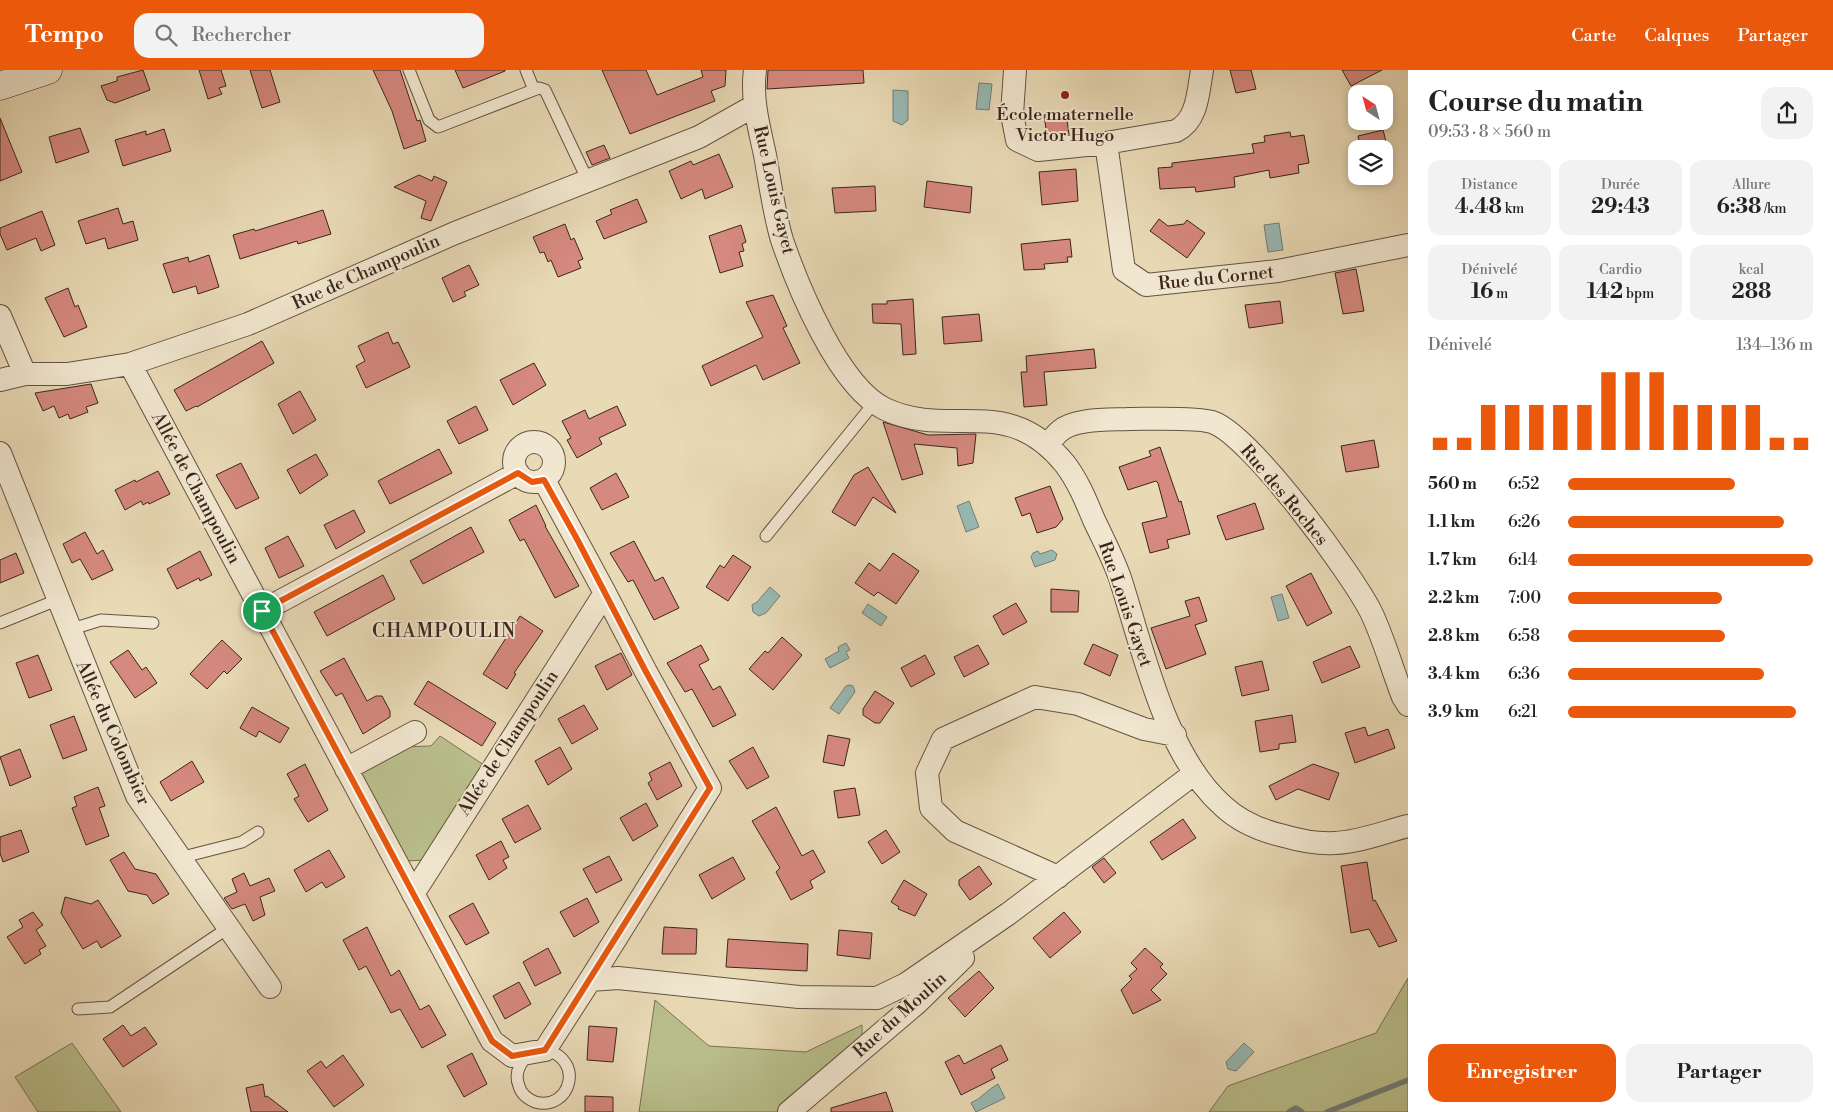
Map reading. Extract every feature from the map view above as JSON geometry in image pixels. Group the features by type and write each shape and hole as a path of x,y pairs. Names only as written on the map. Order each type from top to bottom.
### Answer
{"main road":[{"path":"10,79 48,70"}],"street":[{"name":"Rue Louis Gayet","path":"755,70 754,106 782,237 792,266 847,376 874,403 888,410 926,419 993,421 1012,425 1026,430 1047,445 1076,480 1108,550 1119,576 1145,666 1175,735 1195,773 1223,807 1259,830 1302,841 1337,843 1408,826"},
{"path":"1015,70 1012,114 1017,140 1038,150 1106,143 1176,131 1186,126 1194,114 1202,70"},
{"name":"Rue de Champoulin","path":"25,374 67,374 130,364 248,324 455,233 699,137 754,106"},
{"name":"Rue du Cornet","path":"1106,143 1124,270 1146,285 1278,272 1408,244"},
{"path":"0,316 25,374 0,380"},
{"name":"Allée de Champoulin","path":"130,364 492,1041 512,1056 537,1052"},
{"name":"Rue des Roches","path":"1047,445 1061,430 1083,422 1115,419 1151,418 1213,422 1236,438 1296,504 1357,586 1372,614 1402,697 1408,704"},
{"path":"540,443 550,450 554,456 553,470 544,480 532,482 518,473 515,467 517,453 526,444 540,443"},
{"name":"Allée du Colombier","path":"0,453 57,600 137,796 270,987"},
{"path":"262,611 518,473"},
{"path":"537,1052 590,980 710,788 544,480"},
{"name":"Allée de Champoulin","path":"413,894 605,593"},
{"path":"1058,877 955,831 931,808 927,773 943,739 1035,697 1078,704 1144,729 1175,735"},
{"path":"346,769 415,732"},
{"name":"Rue du Moulin","path":"590,980 618,978 800,997 877,998 906,984 1008,914 1195,773"},
{"name":"Rue du Moulin","path":"789,1112 918,1002 1008,914"}],"lane":[{"path":"409,70 429,120 438,127 540,88 550,95 588,181"},
{"path":"526,70 534,90"},
{"path":"766,536 874,403"},
{"path":"0,622 57,600"},
{"path":"69,630 102,620 153,623"},
{"path":"179,858 242,842 258,832"},
{"path":"78,1009 110,1007 228,928"},
{"path":"537,1052 561,1057 570,1072 570,1080 562,1096 546,1103 530,1099 519,1086 518,1069 537,1052"}],"green space":[{"path":"440,736 487,767 424,860 407,861 361,772 401,747 431,746"},
{"path":"1408,978 1408,1112 1209,1112 1228,1086 1376,1033"},
{"path":"655,1000 709,1046 806,1052 862,1025 862,1059 779,1112 639,1112"},
{"path":"72,1043 121,1112 38,1112 15,1077"}],"water":[{"path":"979,83 992,84 989,110 976,109"},
{"path":"893,90 908,91 908,120 902,125 893,121"},
{"path":"1279,223 1283,250 1268,252 1264,225"},
{"path":"969,501 979,527 966,532 957,506"},
{"path":"1052,550 1057,554 1055,560 1035,567 1031,557 1033,553 1038,551 1040,554"},
{"path":"770,587 780,596 766,613 759,616 753,612 752,605"},
{"path":"1282,594 1289,618 1278,621 1271,597"},
{"path":"868,604 887,617 881,626 862,613"},
{"path":"846,643 850,650 846,652 849,658 830,668 825,659 839,651 838,647"},
{"path":"846,686 853,686 855,692 839,714 830,708"},
{"path":"1244,1043 1254,1052 1236,1071 1228,1069 1226,1062"},
{"path":"998,1084 1005,1098 976,1112 971,1103"}],"building":[{"path":"143,70 150,90 115,103 107,100 101,86 117,81 117,77"},
{"path":"199,70 221,70 226,86 219,88 222,94 208,99"},
{"path":"250,70 270,70 280,102 262,108"},
{"path":"373,70 400,70 417,121 420,120 426,141 404,149 392,111"},
{"path":"455,70 505,70 505,71 463,88"},
{"path":"602,70 646,70 657,95 703,77 701,70 726,70 725,86 711,91 715,101 630,134"},
{"path":"768,70 863,70 864,83 767,89"},
{"path":"1230,70 1251,70 1256,89 1236,93"},
{"path":"1342,70 1382,70 1353,85 1350,85"},
{"path":"1066,113 1069,134 1047,136 1044,115"},
{"path":"0,118 22,172 0,181"},
{"path":"80,128 89,152 56,163 49,137"},
{"path":"164,129 171,151 123,166 115,140 146,131 146,135"},
{"path":"1383,130 1386,140 1359,140 1358,136"},
{"path":"1290,132 1291,137 1304,135 1309,163 1298,165 1299,173 1270,178 1269,170 1234,177 1235,187 1196,192 1195,187 1160,189 1158,168 1172,167 1172,163 1254,153 1252,144 1265,142 1264,136"},
{"path":"604,145 610,158 592,165 586,152"},
{"path":"719,154 733,187 705,199 702,189 681,199 669,171 691,161 693,165"},
{"path":"1076,169 1078,201 1042,205 1039,172"},
{"path":"419,175 432,181 434,176 447,182 431,221 421,218 426,201 394,187"},
{"path":"927,181 972,187 970,213 924,207"},
{"path":"875,186 876,211 835,213 832,188"},
{"path":"637,199 647,222 604,239 596,221 612,214 610,210"},
{"path":"118,208 123,224 133,221 138,240 108,249 105,238 86,244 78,221"},
{"path":"323,210 331,234 298,244 297,241 240,259 233,235 254,229 255,231"},
{"path":"42,211 55,245 41,251 36,238 7,250 0,234 0,228"},
{"path":"1159,219 1168,226 1184,224 1187,220 1205,233 1187,258 1150,231"},
{"path":"565,224 571,240 574,238 583,259 578,261 581,268 558,277 551,260 548,262 544,252 540,253 533,237"},
{"path":"741,225 746,242 742,244 744,251 739,252 743,266 720,273 709,236"},
{"path":"1070,239 1072,257 1067,257 1068,262 1044,264 1045,269 1024,270 1021,244"},
{"path":"209,255 219,287 198,294 196,286 173,293 163,264 188,257 189,262"},
{"path":"469,265 479,285 464,292 466,296 453,302 442,278"},
{"path":"1356,269 1364,311 1343,314 1335,273"},
{"path":"68,288 75,307 78,305 87,327 64,337 45,298"},
{"path":"773,295 787,326 783,328 800,363 763,380 756,365 711,386 702,366 763,337 746,302"},
{"path":"913,299 916,354 903,355 901,324 873,323 872,304 887,304 887,301"},
{"path":"1280,301 1283,323 1249,328 1245,305"},
{"path":"979,314 982,341 944,344 942,317"},
{"path":"388,332 393,344 398,342 410,367 366,388 356,366 365,361 358,346"},
{"path":"262,341 274,363 197,407 186,411 174,390"},
{"path":"1094,349 1096,368 1044,372 1047,405 1024,407 1021,372 1027,372 1026,356"},
{"path":"534,363 546,385 513,405 500,380"},
{"path":"91,384 98,403 86,407 88,412 70,419 68,414 59,418 54,406 43,411 35,393"},
{"path":"300,391 316,420 293,434 278,404"},
{"path":"476,406 488,430 459,444 447,421"},
{"path":"617,406 626,425 599,438 602,444 577,458 567,440 571,438 562,421 585,410 589,419"},
{"path":"883,422 928,435 976,434 973,463 958,466 957,448 914,444 923,474 902,480"},
{"path":"1374,440 1379,467 1346,472 1341,446"},
{"path":"1160,447 1179,502 1181,501 1190,534 1167,540 1169,548 1150,553 1142,523 1167,517 1158,483 1156,481 1128,490 1119,467 1151,456 1149,451"},
{"path":"439,449 452,473 390,504 378,481"},
{"path":"316,454 328,475 300,494 287,470"},
{"path":"241,463 259,498 236,509 216,475"},
{"path":"868,467 896,513 873,497 855,526 832,512 854,475"},
{"path":"158,471 170,494 149,504 148,502 143,505 141,501 125,510 115,490"},
{"path":"616,473 629,497 602,510 590,488"},
{"path":"1050,486 1063,519 1056,527 1037,533 1030,513 1022,516 1015,498"},
{"path":"1255,503 1264,529 1226,540 1217,516"},
{"path":"536,505 545,526 579,586 555,598 524,539 520,541 509,520"},
{"path":"354,510 365,532 336,549 324,525"},
{"path":"471,527 484,552 423,584 410,561"},
{"path":"85,532 97,554 103,550 113,570 92,580 80,559 72,563 63,544"},
{"path":"288,536 304,566 279,578 265,548"},
{"path":"634,541 655,581 663,577 679,608 654,620 633,580 628,582 610,553"},
{"path":"200,551 212,575 200,581 199,578 177,589 167,569"},
{"path":"16,553 24,573 0,583 0,560"},
{"path":"893,553 919,571 896,604 878,592 874,596 855,583 869,563 880,571"},
{"path":"733,555 751,567 728,601 706,587 720,565 724,568"},
{"path":"1311,573 1332,613 1307,626 1286,586"},
{"path":"383,575 395,599 327,636 314,612"},
{"path":"1051,589 1079,591 1078,612 1051,612"},
{"path":"1199,597 1207,621 1195,625 1206,654 1166,669 1151,628 1190,616 1185,601"},
{"path":"1016,603 1027,622 1003,635 993,616"},
{"path":"520,616 543,631 514,673 516,674 507,689 483,674"},
{"path":"782,637 802,655 773,690 749,669 765,651 768,653"},
{"path":"222,640 242,659 227,674 224,671 207,689 190,674"},
{"path":"1093,644 1118,655 1110,676 1084,664"},
{"path":"701,645 709,660 699,665 713,690 720,686 736,715 713,727 692,689 685,692 667,663"},
{"path":"978,645 989,664 964,677 954,657"},
{"path":"1350,646 1360,667 1322,683 1313,662"},
{"path":"128,650 142,670 146,667 157,683 135,698 110,662"},
{"path":"621,653 632,675 607,690 595,666"},
{"path":"38,655 52,690 29,698 16,663"},
{"path":"925,655 935,674 911,687 901,668"},
{"path":"344,658 367,701 376,696 382,696 390,711 390,717 363,734 342,693 336,696 320,671"},
{"path":"1262,661 1269,690 1242,696 1235,667"},
{"path":"428,681 496,723 482,746 414,704"},
{"path":"875,691 894,703 880,723 875,723 863,715 863,709"},
{"path":"584,705 598,729 572,744 558,719"},
{"path":"252,707 289,728 280,743 259,731 256,737 240,728"},
{"path":"1292,715 1296,742 1279,744 1279,749 1260,752 1255,721"},
{"path":"74,716 87,750 63,759 50,725"},
{"path":"1365,727 1368,736 1388,729 1395,748 1355,763 1345,733"},
{"path":"828,735 850,739 844,766 823,762"},
{"path":"560,747 572,769 548,785 535,761"},
{"path":"753,747 769,777 747,789 729,761"},
{"path":"20,749 31,777 10,786 0,757"},
{"path":"192,761 204,782 171,801 160,782"},
{"path":"670,762 682,786 657,800 648,783 652,780 649,773"},
{"path":"305,764 328,810 308,822 294,799 299,796 287,774"},
{"path":"1313,764 1339,773 1329,800 1298,789 1276,800 1269,786"},
{"path":"98,787 105,806 99,808 109,836 86,845 72,808 77,806 74,797"},
{"path":"855,788 860,815 838,818 834,791"},
{"path":"646,803 658,826 633,841 620,818"},
{"path":"528,805 541,829 515,843 502,819"},
{"path":"776,807 802,856 813,850 825,872 810,881 813,888 791,900 776,872 780,868 752,821"},
{"path":"1183,819 1196,838 1162,860 1150,842"},
{"path":"21,830 29,852 3,862 0,853 0,837"},
{"path":"886,830 900,852 882,864 868,842"},
{"path":"501,841 509,857 503,860 507,868 489,880 476,855"},
{"path":"329,850 345,877 326,888 322,882 306,892 294,870"},
{"path":"124,852 135,869 156,874 169,894 153,904 147,895 128,891 110,860"},
{"path":"609,856 622,880 596,893 583,869"},
{"path":"733,857 745,879 712,899 699,875"},
{"path":"1104,858 1116,873 1104,883 1092,867"},
{"path":"1367,862 1373,901 1375,900 1397,941 1379,947 1369,929 1351,933 1341,866"},
{"path":"979,866 992,884 970,900 959,885 959,880"},
{"path":"244,873 250,886 269,878 275,891 260,897 265,915 253,921 245,904 232,909 224,898 237,892 232,879"},
{"path":"904,880 927,894 915,916 898,909 899,907 891,902"},
{"path":"65,897 91,904 98,900 121,936 101,948 97,941 83,949 61,913"},
{"path":"587,898 599,922 574,937 560,912"},
{"path":"473,903 489,933 466,945 449,916"},
{"path":"33,912 43,925 36,930 46,946 39,950 41,954 25,964 7,937 23,927 19,920"},
{"path":"1064,912 1081,932 1050,958 1033,938"},
{"path":"367,927 391,976 399,970 420,1010 429,1005 446,1035 422,1048 400,1009 391,1013 366,966 359,970 343,940"},
{"path":"664,927 697,929 696,954 662,954"},
{"path":"839,930 872,933 870,959 837,955"},
{"path":"728,939 808,944 807,971 726,967"},
{"path":"548,948 561,973 535,986 523,962"},
{"path":"1145,948 1163,964 1160,967 1167,974 1151,990 1161,1000 1133,1014 1121,990 1132,979 1129,976 1137,969 1131,963"},
{"path":"979,971 994,988 965,1017 948,998"},
{"path":"519,982 531,1004 505,1019 493,996"},
{"path":"123,1025 131,1036 145,1027 157,1044 123,1067 103,1039"},
{"path":"589,1026 617,1028 613,1062 587,1060"},
{"path":"1001,1045 1008,1060 991,1069 995,1078 961,1095 945,1062 959,1055 964,1064"},
{"path":"472,1053 487,1084 464,1097 447,1066"},
{"path":"343,1055 364,1085 334,1107 307,1071 321,1061 326,1068"},
{"path":"263,1084 265,1097 267,1096 288,1112 251,1112 246,1088"},
{"path":"886,1092 893,1112 831,1112 831,1108"},
{"path":"585,1096 613,1097 613,1112 585,1112"}],"waterway":[{"path":"1327,1112 1408,1080"},
{"path":"1289,1112 1296,1108 1302,1112"}],"place":[{"name":"École maternelle Victor Hugo","path":"1065,95"}],"district":[{"name":"CHAMPOULIN","path":"444,631"}],"route":[{"path":"518,473 532,482 544,480 710,788 545,1050 536,1051 528,1055 512,1056 492,1041 262,611 518,473"}]}
